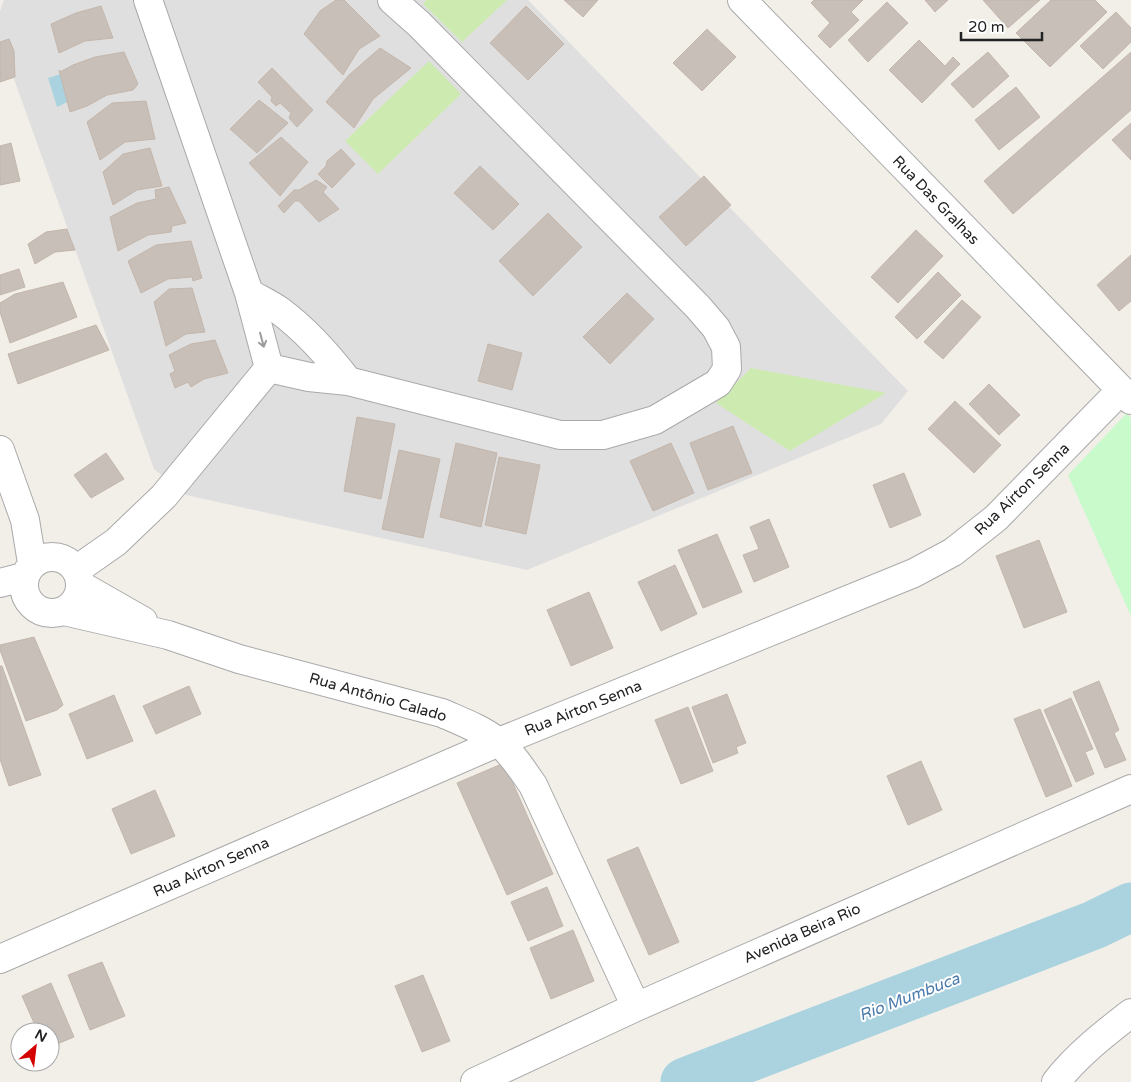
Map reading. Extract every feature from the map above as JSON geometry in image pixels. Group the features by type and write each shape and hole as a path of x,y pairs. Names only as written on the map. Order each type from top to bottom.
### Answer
{"street":[{"path":"148,0 249,292 269,368"},
{"path":"269,368 309,377 348,381 560,435 603,434 655,420 718,383 727,369 726,347 716,328 698,307 419,24 392,0"},
{"name":"Rua Das Gralhas","path":"742,0 1126,395"},
{"path":"249,292 279,311 307,334 348,381"},
{"path":"78,577 164,496 269,368"},
{"name":"Rua Aírton Senna","path":"0,959 499,742 905,577 953,552 996,518 1126,395"},
{"path":"0,450 25,520 21,577 33,607 48,614 64,611 76,600 78,577 64,558 21,577"},
{"name":"Rua Antônio Calado","path":"78,577 168,635"},
{"name":"Rua Antônio Calado","path":"64,611 168,635 239,659 442,713 499,742 533,785 636,1006"},
{"name":"Avenida Beira Rio","path":"475,1082 636,1006 1131,789"},
{"path":"1056,1082 1097,1039 1131,1014"}],"shaded area":[{"path":"4,0 528,0 908,391 881,424 527,570 186,495 154,469 0,40 0,11"}],"green space":[{"path":"426,0 507,0 462,42 423,4"},
{"path":"429,61 461,94 378,174 345,141"},
{"path":"751,368 886,393 790,451 716,403"},
{"path":"1127,413 1131,418 1131,616 1068,475"}],"water":[{"path":"64,73 72,100 57,107 48,78"}],"building":[{"path":"336,0 344,0 380,36 359,49 343,75 304,34 320,11"},
{"path":"564,0 598,0 583,17"},
{"path":"814,0 863,0 851,12 859,20 830,48 818,36 830,23 811,3"},
{"path":"925,0 948,0 935,12"},
{"path":"983,0 1040,0 1008,28"},
{"path":"1051,0 1095,0 1107,12 1050,67 1016,33"},
{"path":"887,2 908,23 868,62 848,40"},
{"path":"101,6 113,38 85,41 59,53 51,24 76,13"},
{"path":"526,6 564,44 528,80 490,43"},
{"path":"1116,12 1131,28 1131,42 1103,69 1080,46"},
{"path":"707,29 736,57 702,91 673,63"},
{"path":"9,39 14,51 15,77 0,82 0,42"},
{"path":"919,40 945,66 953,57 960,64 922,103 889,70"},
{"path":"380,48 411,68 373,99 354,128 326,102 349,75"},
{"path":"124,52 138,84 133,90 107,95 87,106 70,112 59,70 60,72 95,57"},
{"path":"988,52 1009,76 973,108 951,84"},
{"path":"1131,52 1131,110 1013,214 984,181"},
{"path":"272,68 313,110 297,127 289,118 291,113 280,103 276,106 271,101 272,97 258,82"},
{"path":"1016,87 1040,117 999,150 975,120"},
{"path":"259,100 288,123 257,153 230,129"},
{"path":"146,101 155,139 125,142 100,160 87,122 112,103"},
{"path":"1131,123 1131,160 1112,140"},
{"path":"281,137 308,162 280,196 249,163"},
{"path":"11,143 20,181 0,185 0,146"},
{"path":"150,148 162,186 137,190 113,205 103,172 123,154"},
{"path":"341,149 355,164 332,188 318,174 326,166 327,161"},
{"path":"480,166 519,204 493,230 454,193"},
{"path":"704,176 731,205 686,246 659,217"},
{"path":"316,180 327,187 323,192 339,209 319,222 299,201 295,201 284,213 278,206 294,190 299,190"},
{"path":"169,187 186,223 172,226 171,232 148,235 118,251 110,217 137,203 156,199 155,190"},
{"path":"548,213 582,247 533,296 499,261"},
{"path":"67,229 75,250 55,252 35,264 28,244 46,232"},
{"path":"916,230 943,256 898,303 871,277"},
{"path":"191,241 202,278 193,281 192,277 168,279 141,293 128,261 156,245"},
{"path":"1131,255 1131,301 1119,311 1097,285"},
{"path":"19,269 25,287 0,295 0,275"},
{"path":"938,272 961,295 917,339 895,317"},
{"path":"63,282 77,317 10,343 0,312 0,303 15,294"},
{"path":"192,288 205,332 186,334 166,346 154,302 169,289"},
{"path":"627,293 654,319 610,364 583,337"},
{"path":"962,300 981,317 943,359 924,342"},
{"path":"96,325 109,350 18,384 8,354"},
{"path":"215,340 228,373 204,379 191,387 188,382 175,388 170,374 175,371 169,355 191,344"},
{"path":"488,344 522,353 512,390 478,381"},
{"path":"989,384 1020,415 999,435 969,404"},
{"path":"955,401 1001,445 974,473 928,429"},
{"path":"357,417 395,424 381,499 344,491"},
{"path":"733,426 752,473 708,490 690,443"},
{"path":"456,443 497,453 481,527 440,517"},
{"path":"671,443 694,493 653,511 630,461"},
{"path":"399,450 440,459 423,538 382,529"},
{"path":"106,453 124,479 91,498 74,475"},
{"path":"499,457 540,465 526,534 485,525"},
{"path":"904,473 921,515 890,528 873,485"},
{"path":"769,519 789,567 754,582 743,555 759,549 750,527"},
{"path":"717,534 742,592 703,608 678,550"},
{"path":"1039,540 1067,612 1024,628 996,556"},
{"path":"675,565 697,614 661,631 638,582"},
{"path":"589,592 613,648 571,666 547,610"},
{"path":"34,637 63,705 57,710 26,721 0,650 0,645"},
{"path":"0,666 2,666 41,775 9,786 0,759"},
{"path":"1099,681 1119,730 1114,733 1126,760 1105,768 1073,692"},
{"path":"189,686 201,714 156,734 143,706"},
{"path":"727,694 746,743 736,747 738,753 713,763 692,707"},
{"path":"114,695 133,741 87,759 69,714"},
{"path":"1071,698 1093,749 1085,752 1094,774 1076,782 1044,710"},
{"path":"688,707 713,771 681,784 655,720"},
{"path":"1040,709 1072,786 1046,797 1014,719"},
{"path":"921,761 942,810 908,825 887,776"},
{"path":"504,763 553,874 507,895 457,783"},
{"path":"155,790 175,836 131,854 112,809"},
{"path":"638,847 679,942 649,955 607,860"},
{"path":"547,887 563,926 528,941 511,902"},
{"path":"573,930 594,981 551,999 530,948"},
{"path":"102,962 125,1016 90,1030 68,975"},
{"path":"423,975 450,1041 422,1052 395,986"},
{"path":"51,983 74,1037 60,1043 60,1022 34,1022 22,996"}],"waterway":[{"name":"Rio Mumbuca","path":"685,1082 1094,925 1131,907"}]}
